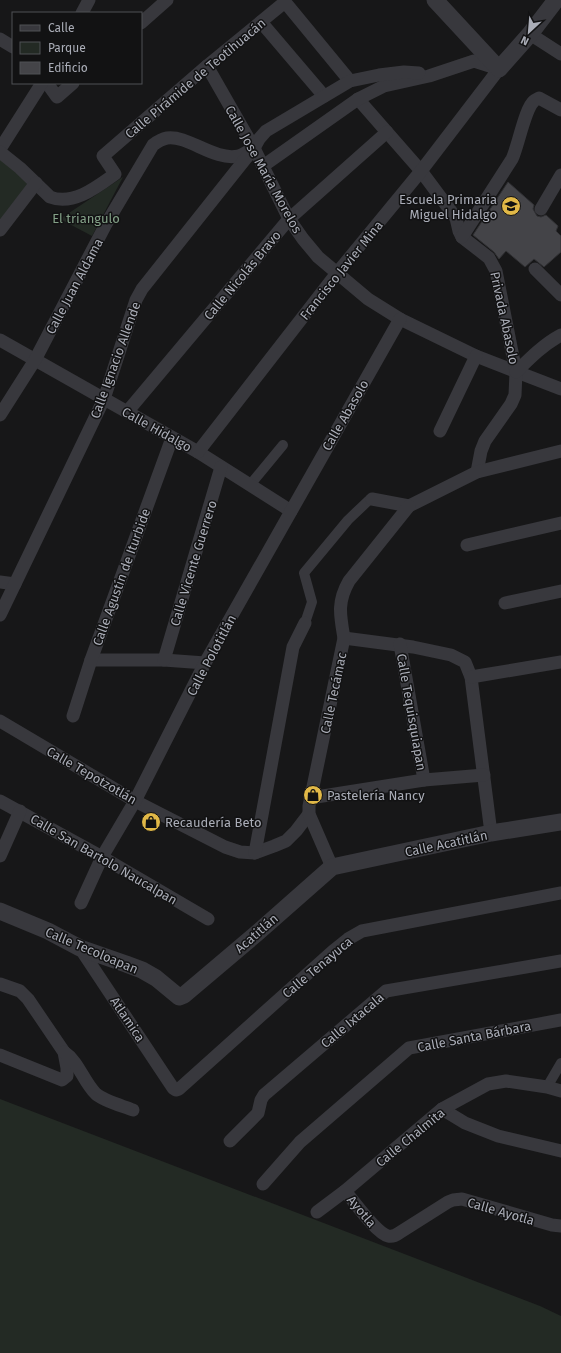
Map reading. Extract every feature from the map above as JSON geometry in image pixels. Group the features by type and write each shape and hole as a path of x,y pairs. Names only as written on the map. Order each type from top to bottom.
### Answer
{"street":[{"path":"83,12 89,0"},
{"path":"142,22 167,0"},
{"path":"435,0 499,69"},
{"path":"499,69 530,34 556,0"},
{"path":"286,1 350,81"},
{"name":"Calle Pirámide de Teotihuacán","path":"36,182 50,197 62,201 74,198 96,188 115,174 103,156 207,66 286,1"},
{"path":"261,22 324,96"},
{"path":"530,34 561,54"},
{"path":"0,39 12,46"},
{"path":"263,166 358,99 384,86 429,76 474,61 499,69"},
{"name":"Calle Jose María Morelos","path":"207,66 254,148 289,219 302,239 337,273 368,299 400,319 476,356 561,389"},
{"name":"Francisco Javier Mina","path":"198,452 337,273 421,171 499,69"},
{"name":"Calle Ignacio Allende","path":"0,615 104,399 136,300 142,289 266,131 350,81 404,72 416,72 429,76"},
{"path":"0,230 36,182 0,150 27,104 41,84"},
{"path":"49,84 57,97 72,84"},
{"path":"462,237 512,160 528,109 533,101 539,98 561,110"},
{"path":"358,99 421,171 456,218 462,237"},
{"name":"Calle Nicolás Bravo","path":"126,412 289,219 387,132"},
{"name":"Calle Juan Aldama","path":"0,415 35,360 106,224 153,145 166,138 175,138 222,156 232,157 239,156 254,148"},
{"path":"542,209 561,175"},
{"name":"Privada Abasolo","path":"462,237 489,258 496,271 516,372 513,400 485,441 477,472"},
{"path":"535,269 561,295"},
{"name":"Calle Abasolo","path":"290,511 400,319"},
{"path":"516,372 529,358 561,335"},
{"name":"Calle Hidalgo","path":"0,340 198,452 290,511"},
{"path":"440,431 476,356"},
{"name":"Calle Agustín de Iturbide","path":"73,716 91,660 172,438"},
{"path":"250,485 283,445"},
{"path":"344,638 340,619 340,604 343,592 349,581 409,506 477,472 561,451"},
{"name":"Calle Vicente Guerrero","path":"164,660 221,467"},
{"path":"255,853 293,647 305,623 312,602 304,573 348,520 372,498 409,506"},
{"name":"Calle Polotitlán","path":"81,903 102,857 135,801 205,663 290,511"},
{"path":"467,545 561,523"},
{"path":"0,582 15,584"},
{"path":"505,604 561,591"},
{"name":"Calle Tecámac","path":"309,814 310,798 344,638 400,644 451,655 462,659 467,665 471,677 491,834"},
{"name":"Calle Tequisquiapan","path":"400,644 424,780"},
{"path":"91,660 164,660 205,663"},
{"path":"471,677 561,662"},
{"name":"Calle Tepotzotlán","path":"0,721 135,801 225,847 240,852 255,853 286,841 309,814"},
{"path":"310,798 424,780 484,775"},
{"name":"Calle San Bartolo Naucalpan","path":"0,801 102,857 208,919"},
{"path":"0,856 20,811"},
{"path":"309,814 332,867"},
{"name":"Calle Acatitlán","path":"332,867 491,834 561,822"},
{"name":"Acatitlán","path":"179,997 184,995 332,867"},
{"name":"Calle Tenayuca","path":"176,1090 179,1089 333,951 348,939 362,931 561,893"},
{"name":"Calle Tecoloapan","path":"0,911 80,948 142,970 156,978 179,997"},
{"name":"Atlamica","path":"80,948 173,1088 176,1090"},
{"name":"Calle Ixtacala","path":"230,1141 258,1113 261,1100 264,1095 386,991 561,961"},
{"path":"0,984 20,991 28,999 64,1052 70,1056 96,1094 134,1110"},
{"name":"Calle Santa Bárbara","path":"263,1184 300,1142 409,1048 561,1020"},
{"path":"0,1055 62,1080 67,1076 64,1052"},
{"path":"547,1087 561,1063"},
{"name":"Calle Chalmita","path":"317,1212 345,1191 442,1109 488,1084 506,1081 547,1087 561,1091"},
{"path":"442,1109 465,1123 498,1136 561,1151"},
{"name":"Ayotla","path":"345,1191 380,1232"},
{"name":"Calle Ayotla","path":"380,1232 386,1235 395,1236 448,1202 462,1199 552,1225 561,1226"}],"green space":[{"path":"0,152 36,183 0,230"},
{"name":"El triangulo","path":"123,177 92,236 60,219"},
{"path":"0,1099 540,1306 561,1316 561,1353 0,1353"}],"building":[{"name":"Escuela Primaria Miguel Hidalgo","path":"508,182 534,205 533,209 537,216 541,217 546,215 558,226 556,231 561,236 561,252 544,267 534,259 525,267 506,251 499,259 494,252 473,235"}],"place":[{"name":"Escuela Primaria Miguel Hidalgo","path":"511,206"},
{"name":"Pastelería Nancy","path":"313,795"},
{"name":"Recaudería Beto","path":"151,822"}]}
